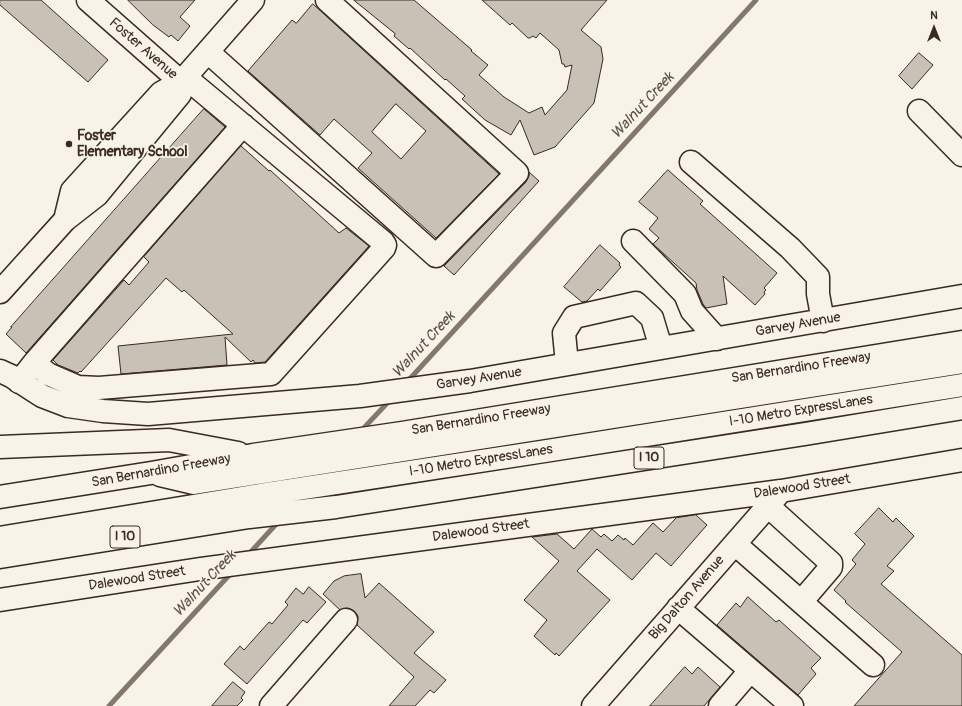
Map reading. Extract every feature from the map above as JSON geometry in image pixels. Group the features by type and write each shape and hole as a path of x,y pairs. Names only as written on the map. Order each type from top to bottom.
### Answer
{"main road":[{"name":"Foster Avenue","path":"34,363 48,374 78,387 99,388 271,374 384,248 383,242 88,0"},
{"path":"208,52 436,256 518,173 327,0"},
{"path":"0,292 65,220 97,195 180,94 183,79 208,52 243,3"},
{"path":"919,111 962,154"},
{"path":"19,382 242,125"},
{"path":"691,162 790,248 818,277 818,294 823,321"},
{"path":"633,241 685,294 692,311 717,339"},
{"name":"Garvey Avenue","path":"0,371 42,396 68,406 103,411 148,414 360,396 470,381 962,296"},
{"path":"567,364 564,333 574,317 636,303 652,318 661,348"},
{"name":"San Bernardino Freeway","path":"0,497 253,455 402,433 962,342"},
{"name":"I-10 Metro ExpressLanes","path":"151,473 194,483 962,362"},
{"name":"I-10 Metro ExpressLanes","path":"0,538 360,479 477,462 962,385"},
{"name":"I 10","path":"0,557 249,517 336,507 962,408"},
{"path":"0,447 169,440 253,455"},
{"name":"Dalewood Street","path":"0,600 200,569 306,555 774,499 962,460"},
{"path":"774,499 831,563 831,567 800,602"},
{"name":"Big Dalton Avenue","path":"593,706 774,499"},
{"path":"735,544 873,665"},
{"path":"678,608 792,706"},
{"path":"271,706 346,620"},
{"path":"720,706 750,670"}],"building":[{"path":"0,0 41,0 108,60 88,82 0,5"},
{"path":"128,0 195,0 180,17 190,26 178,41 171,35 169,37 153,25"},
{"path":"354,0 414,0 488,65 479,75 504,97 529,113 542,107 545,115 567,90 572,65 565,67 564,64 562,64 559,50 540,33 536,38 533,36 528,38 512,23 510,25 482,0 607,0 581,30 601,47 603,59 594,103 555,147 534,155 520,120 511,135 485,120 462,99 465,96"},
{"path":"313,4 499,174 436,238 358,168 372,153 334,119 320,135 248,71 292,20 296,23","holes":["396,104 426,131 401,159 372,132"]},
{"path":"919,53 933,65 912,89 899,76"},
{"path":"204,109 225,127 26,353 6,334 11,327"},
{"path":"241,146 269,171 270,170 339,233 346,228 369,246 265,362 255,363 253,360 251,362 225,337 227,365 121,374 118,346 233,334 184,290 182,292 166,278 81,372 80,371 78,373 58,365 53,360 124,280 129,285 149,262 144,257"},
{"path":"668,170 703,201 700,204 777,273 764,288 766,290 764,292 765,294 755,305 723,276 727,304 706,308 697,290 696,283 653,244 659,238 649,229 658,218 639,202"},
{"path":"529,172 539,181 454,275 444,266 526,182"},
{"path":"600,245 620,263 619,265 621,267 600,291 598,289 587,301 582,302 564,287"},
{"path":"879,508 893,522 896,518 914,536 887,566 894,571 881,584 962,655 962,706 854,706 902,652 845,602 846,601 834,590 856,564 852,560 865,544 855,534"},
{"path":"696,515 707,525 671,566 656,553 632,580 597,549 577,571 610,600 559,656 556,653 555,655 534,636 547,620 524,600 559,561 532,537 557,534 574,549 592,529 601,537 604,534 612,541 618,535 624,540 625,538 633,545 653,523 663,532 676,518"},
{"path":"361,574 365,598 379,583 434,632 414,653 446,680 434,693 430,690 415,706 389,706 414,677 357,625 358,616 354,611 348,608 340,610 323,594 334,581 344,576"},
{"path":"309,587 326,602 307,623 303,620 247,684 224,664 240,646 244,650 269,622 272,624 288,605 285,602 296,588 303,594"},
{"path":"748,597 776,622 779,620 821,658 811,668 816,674 798,695 717,625 736,603 740,607"},
{"path":"685,667 692,674 698,667 720,687 704,706 650,706"},
{"path":"233,682 245,692 241,698 243,700 237,706 212,706"}],"waterway":[{"name":"Walnut Creek","path":"406,383 756,0"},
{"name":"Walnut Creek","path":"361,431 391,399"},
{"name":"Walnut Creek","path":"248,555 279,521"},
{"name":"Walnut Creek","path":"109,706 233,571"}],"place":[{"name":"Foster Elementary School","path":"69,144"}]}
